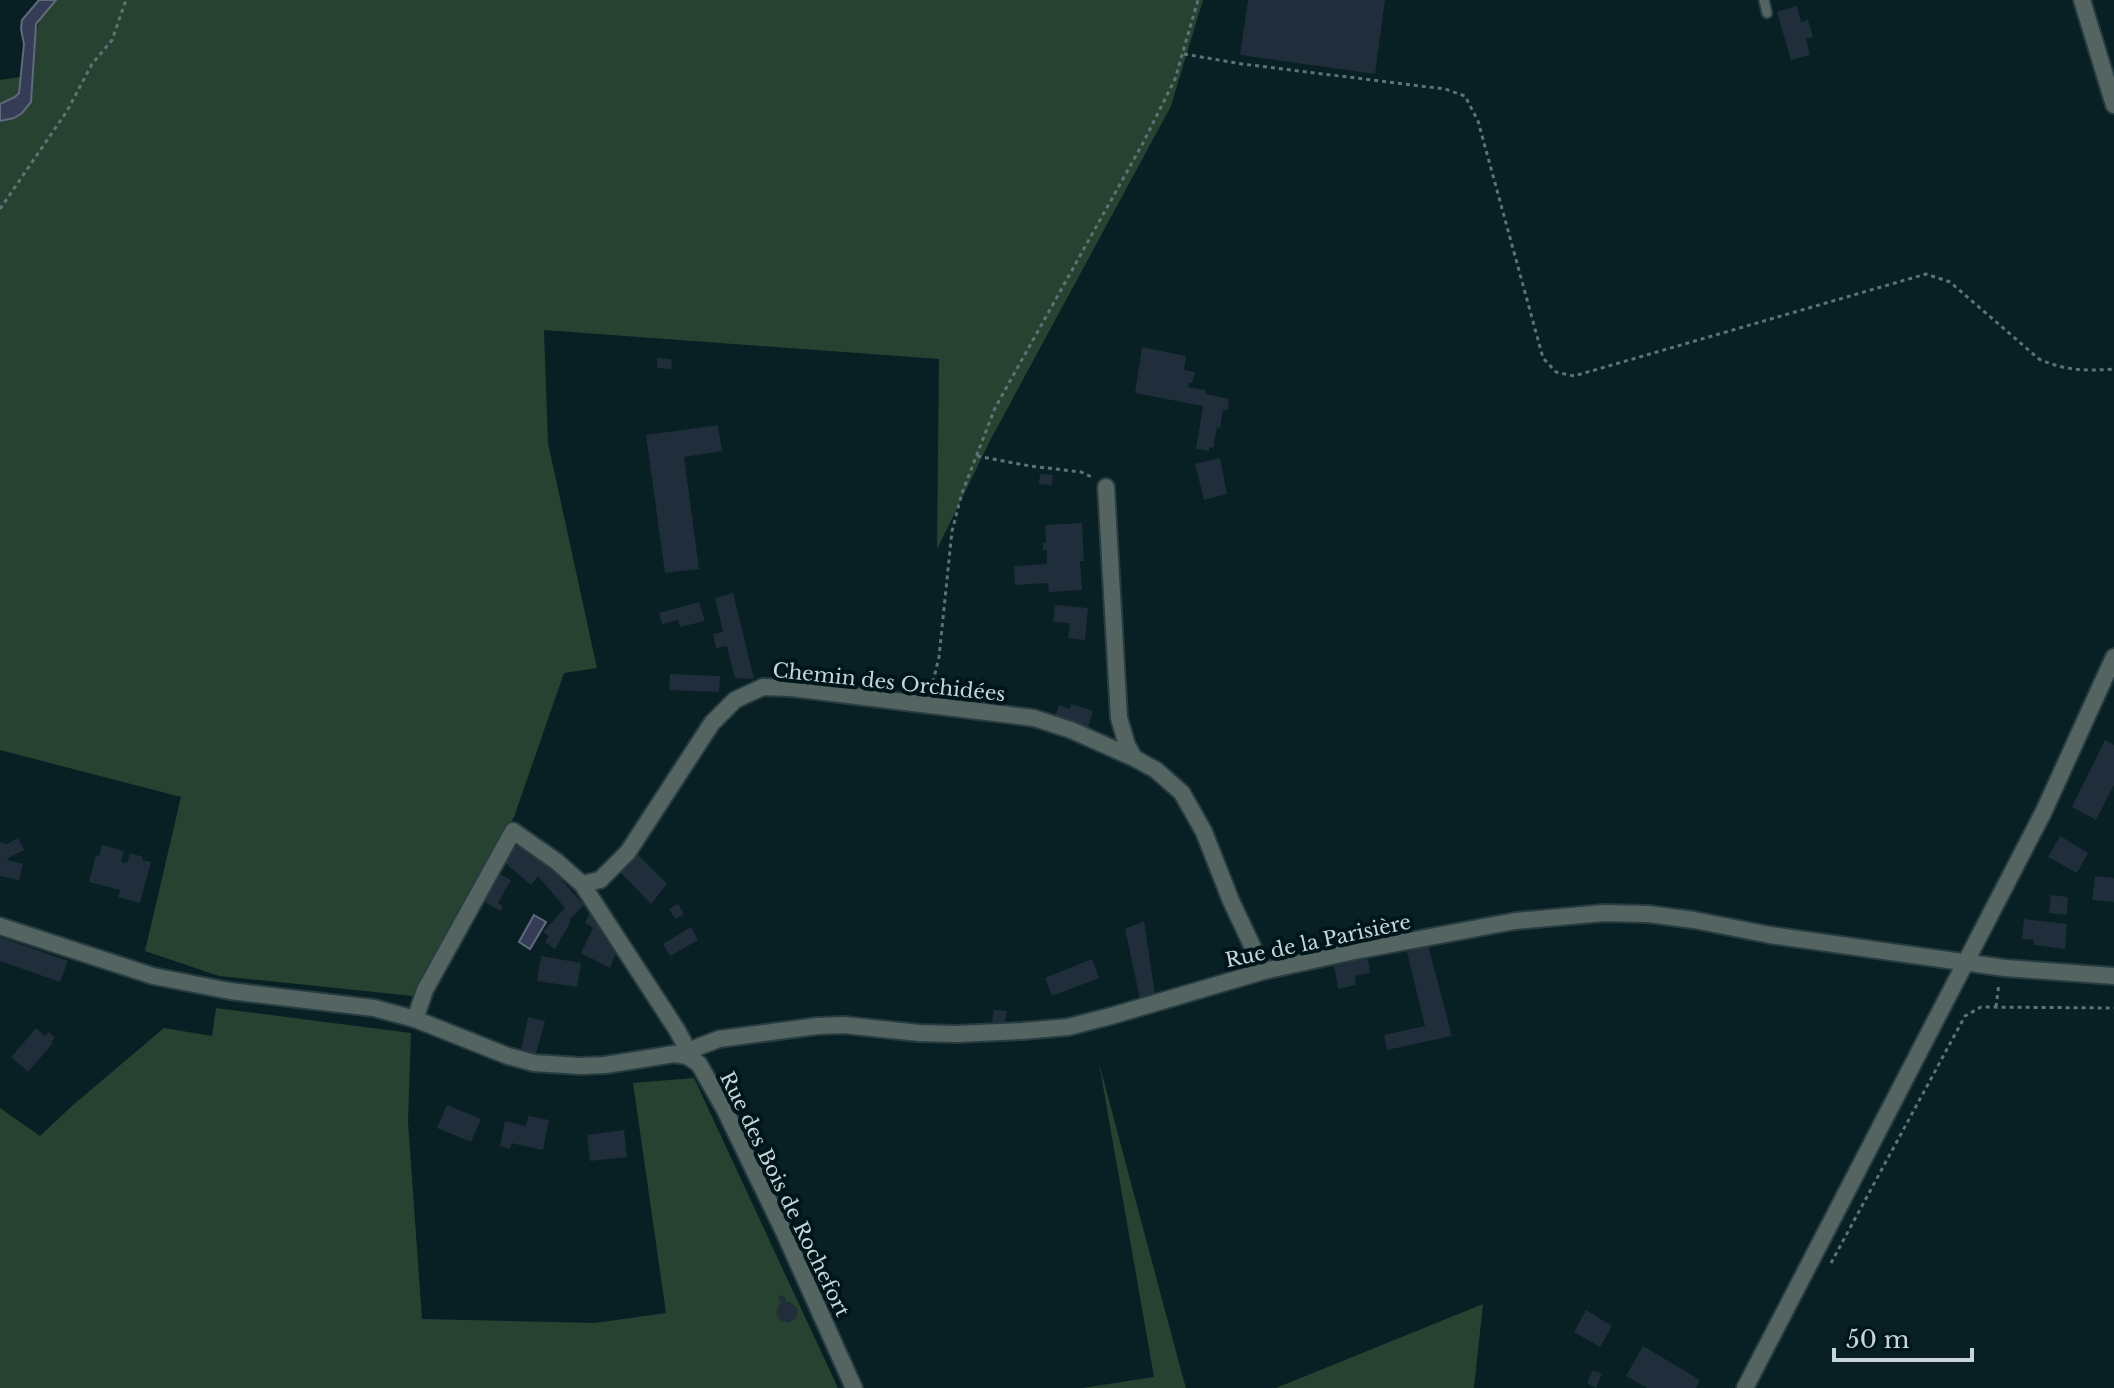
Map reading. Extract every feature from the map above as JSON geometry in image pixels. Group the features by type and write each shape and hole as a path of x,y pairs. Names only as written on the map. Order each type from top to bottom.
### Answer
{"street":[{"path":"2082,0 2114,105"},
{"path":"1106,487 1119,718 1134,758"},
{"path":"1745,1388 2044,811 2114,657"},
{"name":"Chemin des Orchidées","path":"582,884 600,880 628,852 712,723 735,700 763,687 1034,718 1071,730 1134,758 1156,770 1182,793 1204,832 1231,901 1264,971"},
{"name":"Rue des Bois de Rochefort","path":"415,1019 425,990 513,831 556,861 582,884 677,1030 687,1056 699,1064 724,1108 784,1232 854,1388"},
{"name":"Rue de la Parisière","path":"687,1056 698,1047 719,1039 817,1026 844,1025 956,1034 1068,1027 1264,971 1515,921 1604,913 1663,916 1770,935 2001,968 2114,976"},
{"path":"0,926 153,976 230,991 374,1008 415,1019 508,1056 534,1063 605,1065 674,1054 687,1056"}],"lane":[{"path":"1764,0 1767,13"}],"path":[{"path":"0,209 67,111 92,64 112,40 126,0"},
{"path":"928,706 939,657 952,531 962,493 995,408 1143,143 1175,79 1198,0"},
{"path":"1184,54 1445,89 1465,96 1478,121 1543,358 1556,372 1574,376 1926,274 1950,282 2039,359 2057,367 2076,370 2114,369"},
{"path":"977,456 1081,472 1099,480 1106,487"},
{"path":"1996,1007 2001,968"},
{"path":"1826,1272 1965,1016 1981,1007 2114,1008"}],"green space":[{"path":"47,0 1203,0 1171,106 992,437 937,549 939,359 544,330 548,443 597,668 564,673 514,817 413,996 219,976 145,951 181,797 0,750 0,80 20,77"},
{"path":"216,1008 411,1033 408,1122 422,1319 595,1323 666,1313 633,1083 694,1078 838,1388 0,1388 0,1108 40,1136 164,1028 212,1036"},
{"path":"1099,1063 1186,1388 1082,1388 1154,1377"},
{"path":"1483,1304 1474,1388 1276,1388"}],"water":[{"path":"39,0 56,0 36,24 31,102 14,118 0,121 0,104 19,93 24,44 22,20"},
{"path":"534,915 546,922 530,949 519,942"}],"building":[{"path":"1248,0 1385,0 1375,74 1240,55"},
{"path":"1797,6 1801,22 1808,20 1813,37 1806,39 1810,55 1791,60 1777,12"},
{"path":"1142,347 1186,356 1184,370 1195,372 1188,387 1229,399 1228,410 1223,410 1220,428 1217,427 1213,448 1209,447 1209,451 1196,449 1203,406 1135,393"},
{"path":"657,358 671,359 672,369 657,368"},
{"path":"718,425 722,451 684,457 699,569 665,573 646,435"},
{"path":"1220,458 1227,494 1204,500 1195,464"},
{"path":"1040,474 1053,475 1052,485 1039,484"},
{"path":"1082,523 1082,590 1049,592 1048,583 1015,585 1014,566 1047,564 1047,550 1043,550 1045,525"},
{"path":"733,593 754,679 735,678 727,646 716,648 713,634 723,632 715,598"},
{"path":"699,602 705,621 680,627 678,620 662,624 659,613"},
{"path":"1055,605 1088,608 1085,640 1068,638 1070,623 1053,622"},
{"path":"670,674 720,676 719,692 669,690"},
{"path":"1071,704 1093,711 1088,727 1055,717 1059,705 1070,709"},
{"path":"2105,740 2114,745 2114,785 2096,820 2072,807"},
{"path":"2060,836 2088,853 2077,873 2048,857"},
{"path":"18,838 24,850 7,860 23,864 19,880 0,876 0,842 7,844"},
{"path":"514,844 549,866 584,905 569,920 555,949 545,942 549,936 543,932 565,908 538,876 531,885 504,862"},
{"path":"102,845 124,851 121,862 127,863 130,853 151,862 140,903 118,897 120,890 89,882"},
{"path":"635,852 667,884 651,904 620,872"},
{"path":"498,873 511,880 498,903 503,906 501,911 482,901"},
{"path":"2095,876 2114,878 2114,902 2092,900"},
{"path":"2051,895 2068,897 2067,915 2049,913"},
{"path":"678,904 684,914 675,919 669,909"},
{"path":"590,912 616,953 610,968 581,953 593,928 585,923"},
{"path":"2024,919 2067,924 2065,949 2034,945 2034,940 2022,939"},
{"path":"1144,921 1155,995 1140,999 1125,929"},
{"path":"691,927 698,940 670,956 663,944"},
{"path":"0,937 68,961 60,982 0,961"},
{"path":"1428,945 1452,1036 1387,1050 1384,1035 1425,1026 1407,952"},
{"path":"541,956 581,963 577,987 537,981"},
{"path":"1092,959 1099,978 1052,996 1045,978"},
{"path":"1368,959 1370,973 1355,976 1356,985 1338,989 1334,964"},
{"path":"994,1010 1007,1011 1005,1022 992,1022"},
{"path":"528,1017 545,1021 536,1054 521,1051"},
{"path":"36,1028 45,1036 48,1032 55,1037 28,1072 11,1057"},
{"path":"447,1105 481,1119 471,1142 437,1128"},
{"path":"528,1116 549,1120 543,1150 511,1143 510,1149 500,1146 505,1121 526,1126"},
{"path":"624,1130 627,1157 590,1161 587,1135"},
{"path":"784,1295 786,1301 798,1310 796,1318 788,1323 780,1320 776,1313 784,1301 780,1302 778,1297"},
{"path":"1586,1310 1612,1326 1600,1347 1574,1332"},
{"path":"1643,1346 1700,1380 1696,1388 1647,1388 1626,1376"},
{"path":"1593,1370 1602,1374 1596,1388 1587,1383"}]}
